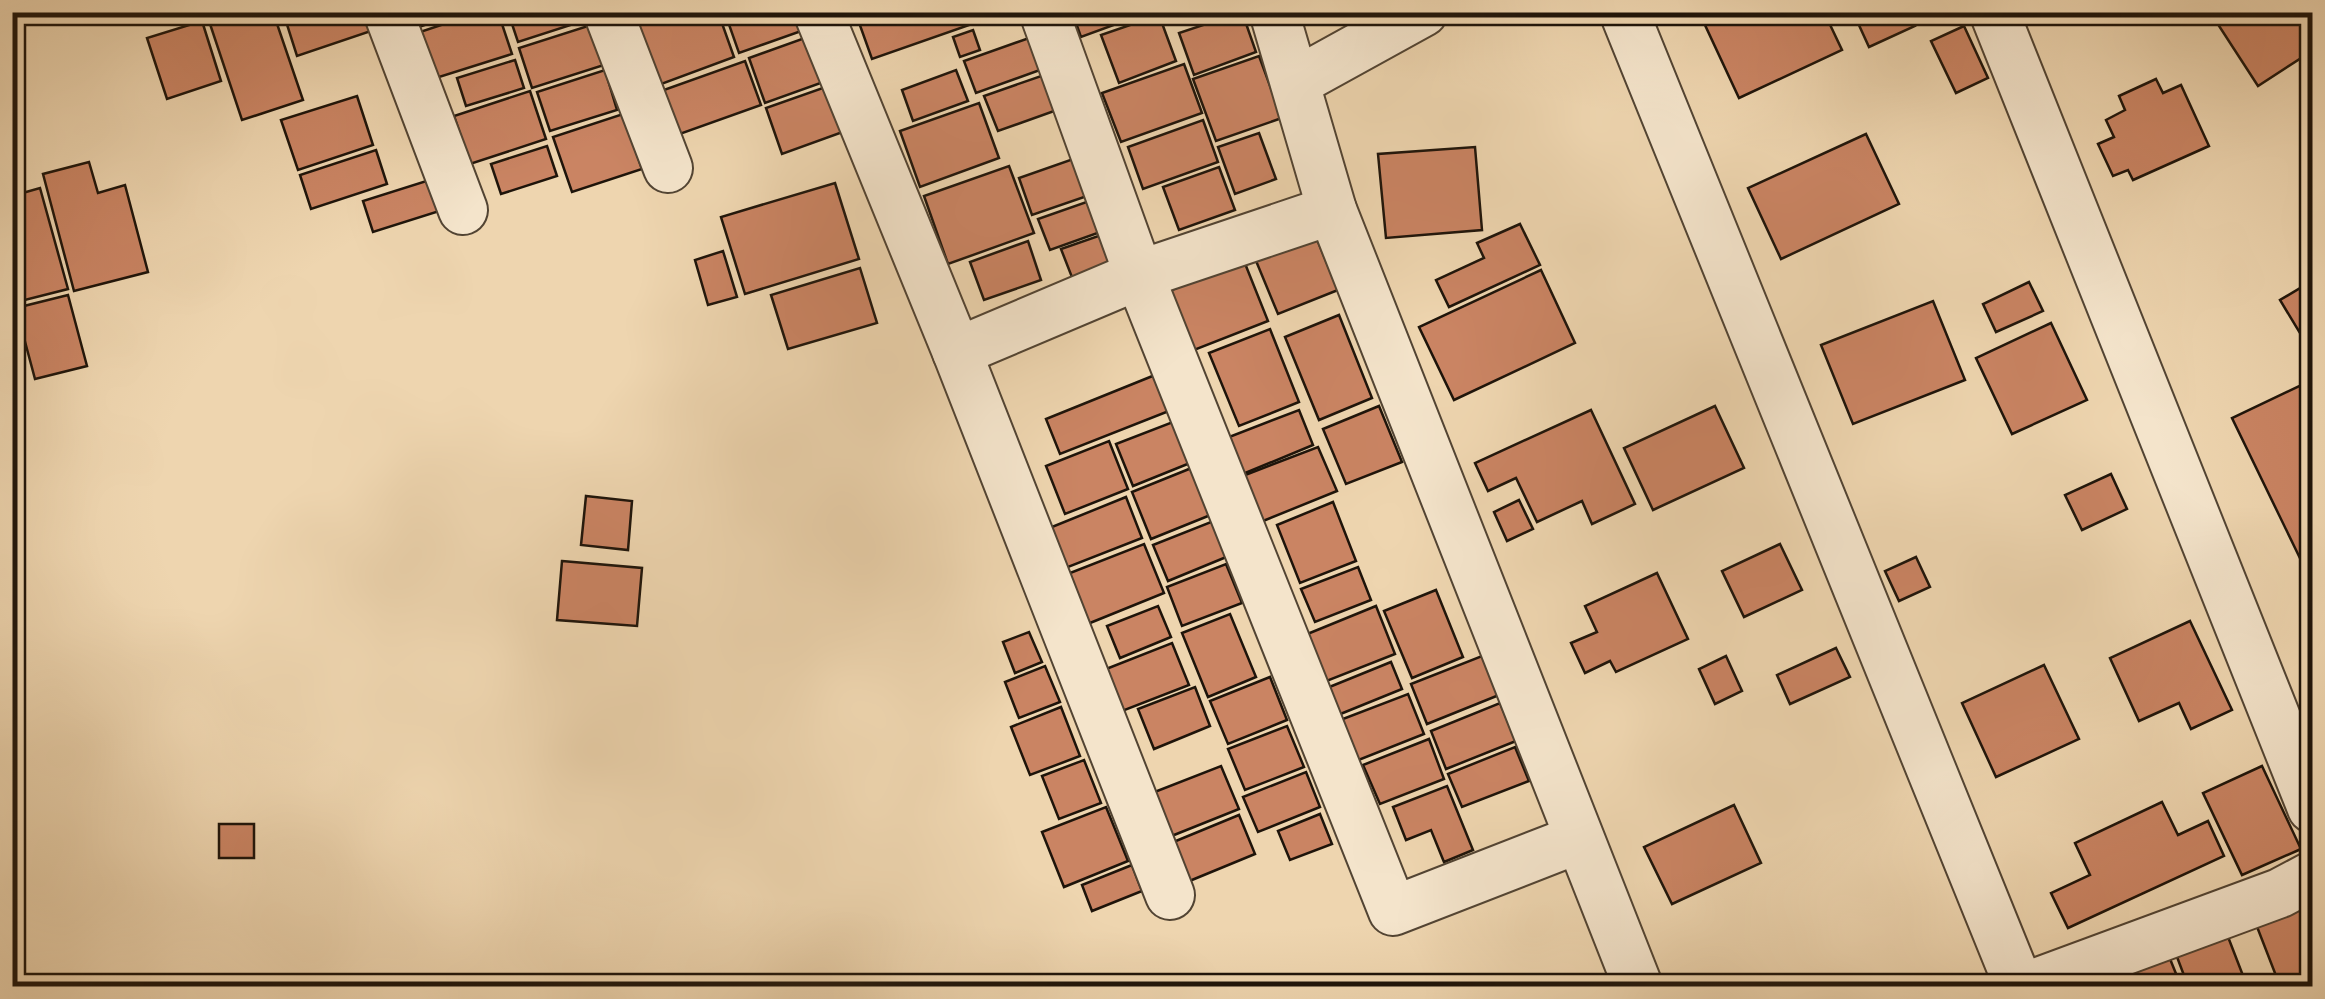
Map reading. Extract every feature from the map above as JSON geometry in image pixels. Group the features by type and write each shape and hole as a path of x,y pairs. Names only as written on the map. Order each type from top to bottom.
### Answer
{"street":[{"path":"388,12 463,210"},
{"path":"608,12 668,168"},
{"path":"818,12 1170,895"},
{"path":"1044,12 1139,274 1393,910 1578,839"},
{"path":"1274,12 1332,210 1638,986"},
{"path":"1296,82 1423,12"},
{"path":"1624,12 2019,986"},
{"path":"1994,12 2312,808"},
{"path":"956,352 1139,274 1332,210"},
{"path":"2028,986 2280,893 2312,876"}],"building":[{"path":"206,12 273,12 303,100 242,120"},
{"path":"283,12 365,12 371,31 297,56"},
{"path":"405,12 464,12 410,30"},
{"path":"480,12 498,12 512,54 436,78 420,32"},
{"path":"508,12 580,12 583,21 518,42"},
{"path":"630,12 718,12 734,57 656,86"},
{"path":"736,12 801,12 807,29 739,53 726,16"},
{"path":"871,12 968,12 972,24 872,59 857,17"},
{"path":"1072,12 1149,12 1081,37"},
{"path":"1242,12 1256,52 1194,75 1179,33"},
{"path":"1732,12 1824,12 1842,50 1739,98 1705,25"},
{"path":"1853,12 1908,12 1915,26 1869,47"},
{"path":"2210,12 2312,12 2312,51 2258,86"},
{"path":"1159,15 1176,61 1119,83 1101,35"},
{"path":"202,21 221,81 167,99 147,38"},
{"path":"591,25 604,65 532,88 519,48"},
{"path":"1964,26 1988,78 1956,93 1931,41"},
{"path":"973,30 980,50 960,57 953,37"},
{"path":"813,35 829,80 765,103 749,58"},
{"path":"1029,38 1040,70 976,93 964,61"},
{"path":"1259,56 1282,118 1216,141 1193,79"},
{"path":"515,60 524,88 466,106 457,78"},
{"path":"745,61 761,105 677,135 661,91"},
{"path":"1184,64 1202,113 1121,142 1102,93"},
{"path":"605,70 617,110 550,131 537,92"},
{"path":"956,70 968,101 913,121 902,90"},
{"path":"1044,75 1057,110 998,131 984,96"},
{"path":"2156,79 2163,93 2181,85 2209,146 2133,180 2128,170 2113,176 2098,144 2114,137 2106,120 2125,110 2119,96"},
{"path":"834,84 851,129 782,154 766,108"},
{"path":"530,91 546,139 470,164 454,116"},
{"path":"357,96 373,145 298,170 281,120"},
{"path":"979,103 999,158 920,187 900,131"},
{"path":"623,114 642,169 572,192 553,137"},
{"path":"1203,120 1218,162 1143,189 1128,147"},
{"path":"1259,133 1276,179 1235,194 1218,147"},
{"path":"1866,134 1899,204 1781,259 1748,188"},
{"path":"547,146 557,176 501,194 491,164"},
{"path":"1475,147 1482,230 1386,238 1378,154"},
{"path":"376,150 387,184 311,209 300,175"},
{"path":"1076,158 1090,195 1032,215 1019,178"},
{"path":"89,162 98,193 125,185 148,272 74,291 43,174"},
{"path":"1009,166 1034,233 948,264 924,196"},
{"path":"1219,167 1235,210 1179,230 1163,187"},
{"path":"439,177 449,208 373,232 363,201"},
{"path":"835,183 859,259 745,294 721,217"},
{"path":"40,188 68,289 13,303 12,196"},
{"path":"1095,199 1106,230 1050,250 1038,219"},
{"path":"1520,224 1540,265 1449,307 1436,280 1484,258 1477,243"},
{"path":"1314,232 1338,290 1278,314 1254,256"},
{"path":"1104,234 1117,270 1075,285 1061,249"},
{"path":"1028,241 1041,280 984,300 970,262"},
{"path":"723,251 737,297 708,305 695,260"},
{"path":"1244,261 1268,321 1189,352 1164,293"},
{"path":"860,268 877,323 788,349 771,295"},
{"path":"1541,270 1575,343 1454,400 1419,327"},
{"path":"2312,281 2312,346 2309,348 2280,300"},
{"path":"2029,282 2043,311 1996,332 1983,304"},
{"path":"68,295 87,366 35,379 16,308"},
{"path":"1933,301 1965,380 1853,424 1821,345"},
{"path":"1339,315 1372,398 1319,420 1285,337"},
{"path":"2051,323 2087,400 2012,434 1976,358"},
{"path":"1270,329 1299,402 1239,426 1209,353"},
{"path":"1160,373 1174,409 1060,454 1046,419"},
{"path":"2312,380 2312,583 2232,418"},
{"path":"1379,406 1402,462 1346,484 1323,429"},
{"path":"1715,406 1744,468 1653,510 1624,448"},
{"path":"1299,410 1313,445 1238,476 1224,439"},
{"path":"1591,410 1635,504 1592,524 1582,501 1537,522 1516,478 1488,491 1475,463"},
{"path":"1178,420 1195,461 1133,486 1116,444"},
{"path":"1109,441 1128,489 1065,514 1046,466"},
{"path":"1318,447 1337,491 1258,523 1240,477"},
{"path":"1199,465 1218,512 1151,539 1132,492"},
{"path":"2111,474 2127,509 2082,530 2065,495"},
{"path":"586,496 632,501 628,550 581,545"},
{"path":"1126,497 1142,538 1063,569 1047,529"},
{"path":"1519,500 1533,529 1507,541 1494,512"},
{"path":"1333,502 1356,561 1300,583 1277,525"},
{"path":"1221,518 1236,553 1168,581 1153,545"},
{"path":"1144,544 1164,593 1085,625 1065,575"},
{"path":"1780,544 1802,590 1744,617 1722,571"},
{"path":"1916,557 1930,587 1899,601 1885,571"},
{"path":"562,561 642,568 637,626 557,620"},
{"path":"1226,564 1242,603 1182,626 1167,587"},
{"path":"1358,567 1371,600 1315,622 1301,589"},
{"path":"1657,573 1688,639 1616,672 1610,661 1585,673 1571,643 1597,632 1585,606"},
{"path":"1436,590 1463,657 1412,678 1384,611"},
{"path":"1158,606 1171,637 1120,658 1107,626"},
{"path":"1376,606 1395,654 1319,684 1300,637"},
{"path":"1230,614 1256,677 1208,697 1182,633"},
{"path":"2190,621 2232,710 2191,729 2179,703 2139,721 2110,658"},
{"path":"1029,632 1042,662 1015,673 1003,642"},
{"path":"1172,643 1189,685 1117,713 1101,671"},
{"path":"1836,648 1850,677 1790,704 1777,675"},
{"path":"1482,656 1499,695 1427,724 1411,684"},
{"path":"1726,656 1742,691 1715,704 1699,669"},
{"path":"1391,662 1402,689 1333,717 1322,690"},
{"path":"2044,665 2079,739 1996,777 1962,703"},
{"path":"1045,666 1060,702 1019,718 1005,682"},
{"path":"1270,677 1287,720 1228,744 1210,701"},
{"path":"1195,687 1210,726 1154,749 1138,709"},
{"path":"1408,694 1424,734 1351,763 1335,722"},
{"path":"1500,703 1516,741 1446,769 1431,731"},
{"path":"1061,707 1080,756 1030,775 1011,727"},
{"path":"1287,726 1304,767 1245,790 1228,749"},
{"path":"1429,739 1444,779 1380,804 1363,765"},
{"path":"1515,747 1529,781 1462,807 1448,774"},
{"path":"1084,760 1101,803 1059,819 1042,776"},
{"path":"1221,766 1239,809 1169,837 1152,793"},
{"path":"2262,766 2301,849 2242,875 2203,793"},
{"path":"1306,772 1320,807 1258,832 1243,797"},
{"path":"1447,786 1473,850 1444,862 1431,830 1406,840 1393,807"},
{"path":"2162,802 2178,835 2208,821 2224,856 2068,928 2051,893 2090,875 2075,843"},
{"path":"1734,805 1761,863 1672,904 1644,847"},
{"path":"1106,807 1128,861 1064,887 1042,832"},
{"path":"1320,814 1332,844 1290,860 1278,831"},
{"path":"1239,815 1255,854 1187,882 1171,843"},
{"path":"219,824 254,824 254,858 219,858"},
{"path":"1132,865 1142,891 1092,911 1082,885"},
{"path":"2312,896 2312,986 2280,986 2254,919"},
{"path":"2225,929 2247,986 2188,986 2174,949"},
{"path":"2166,949 2181,986 2133,986 2125,964"}]}
